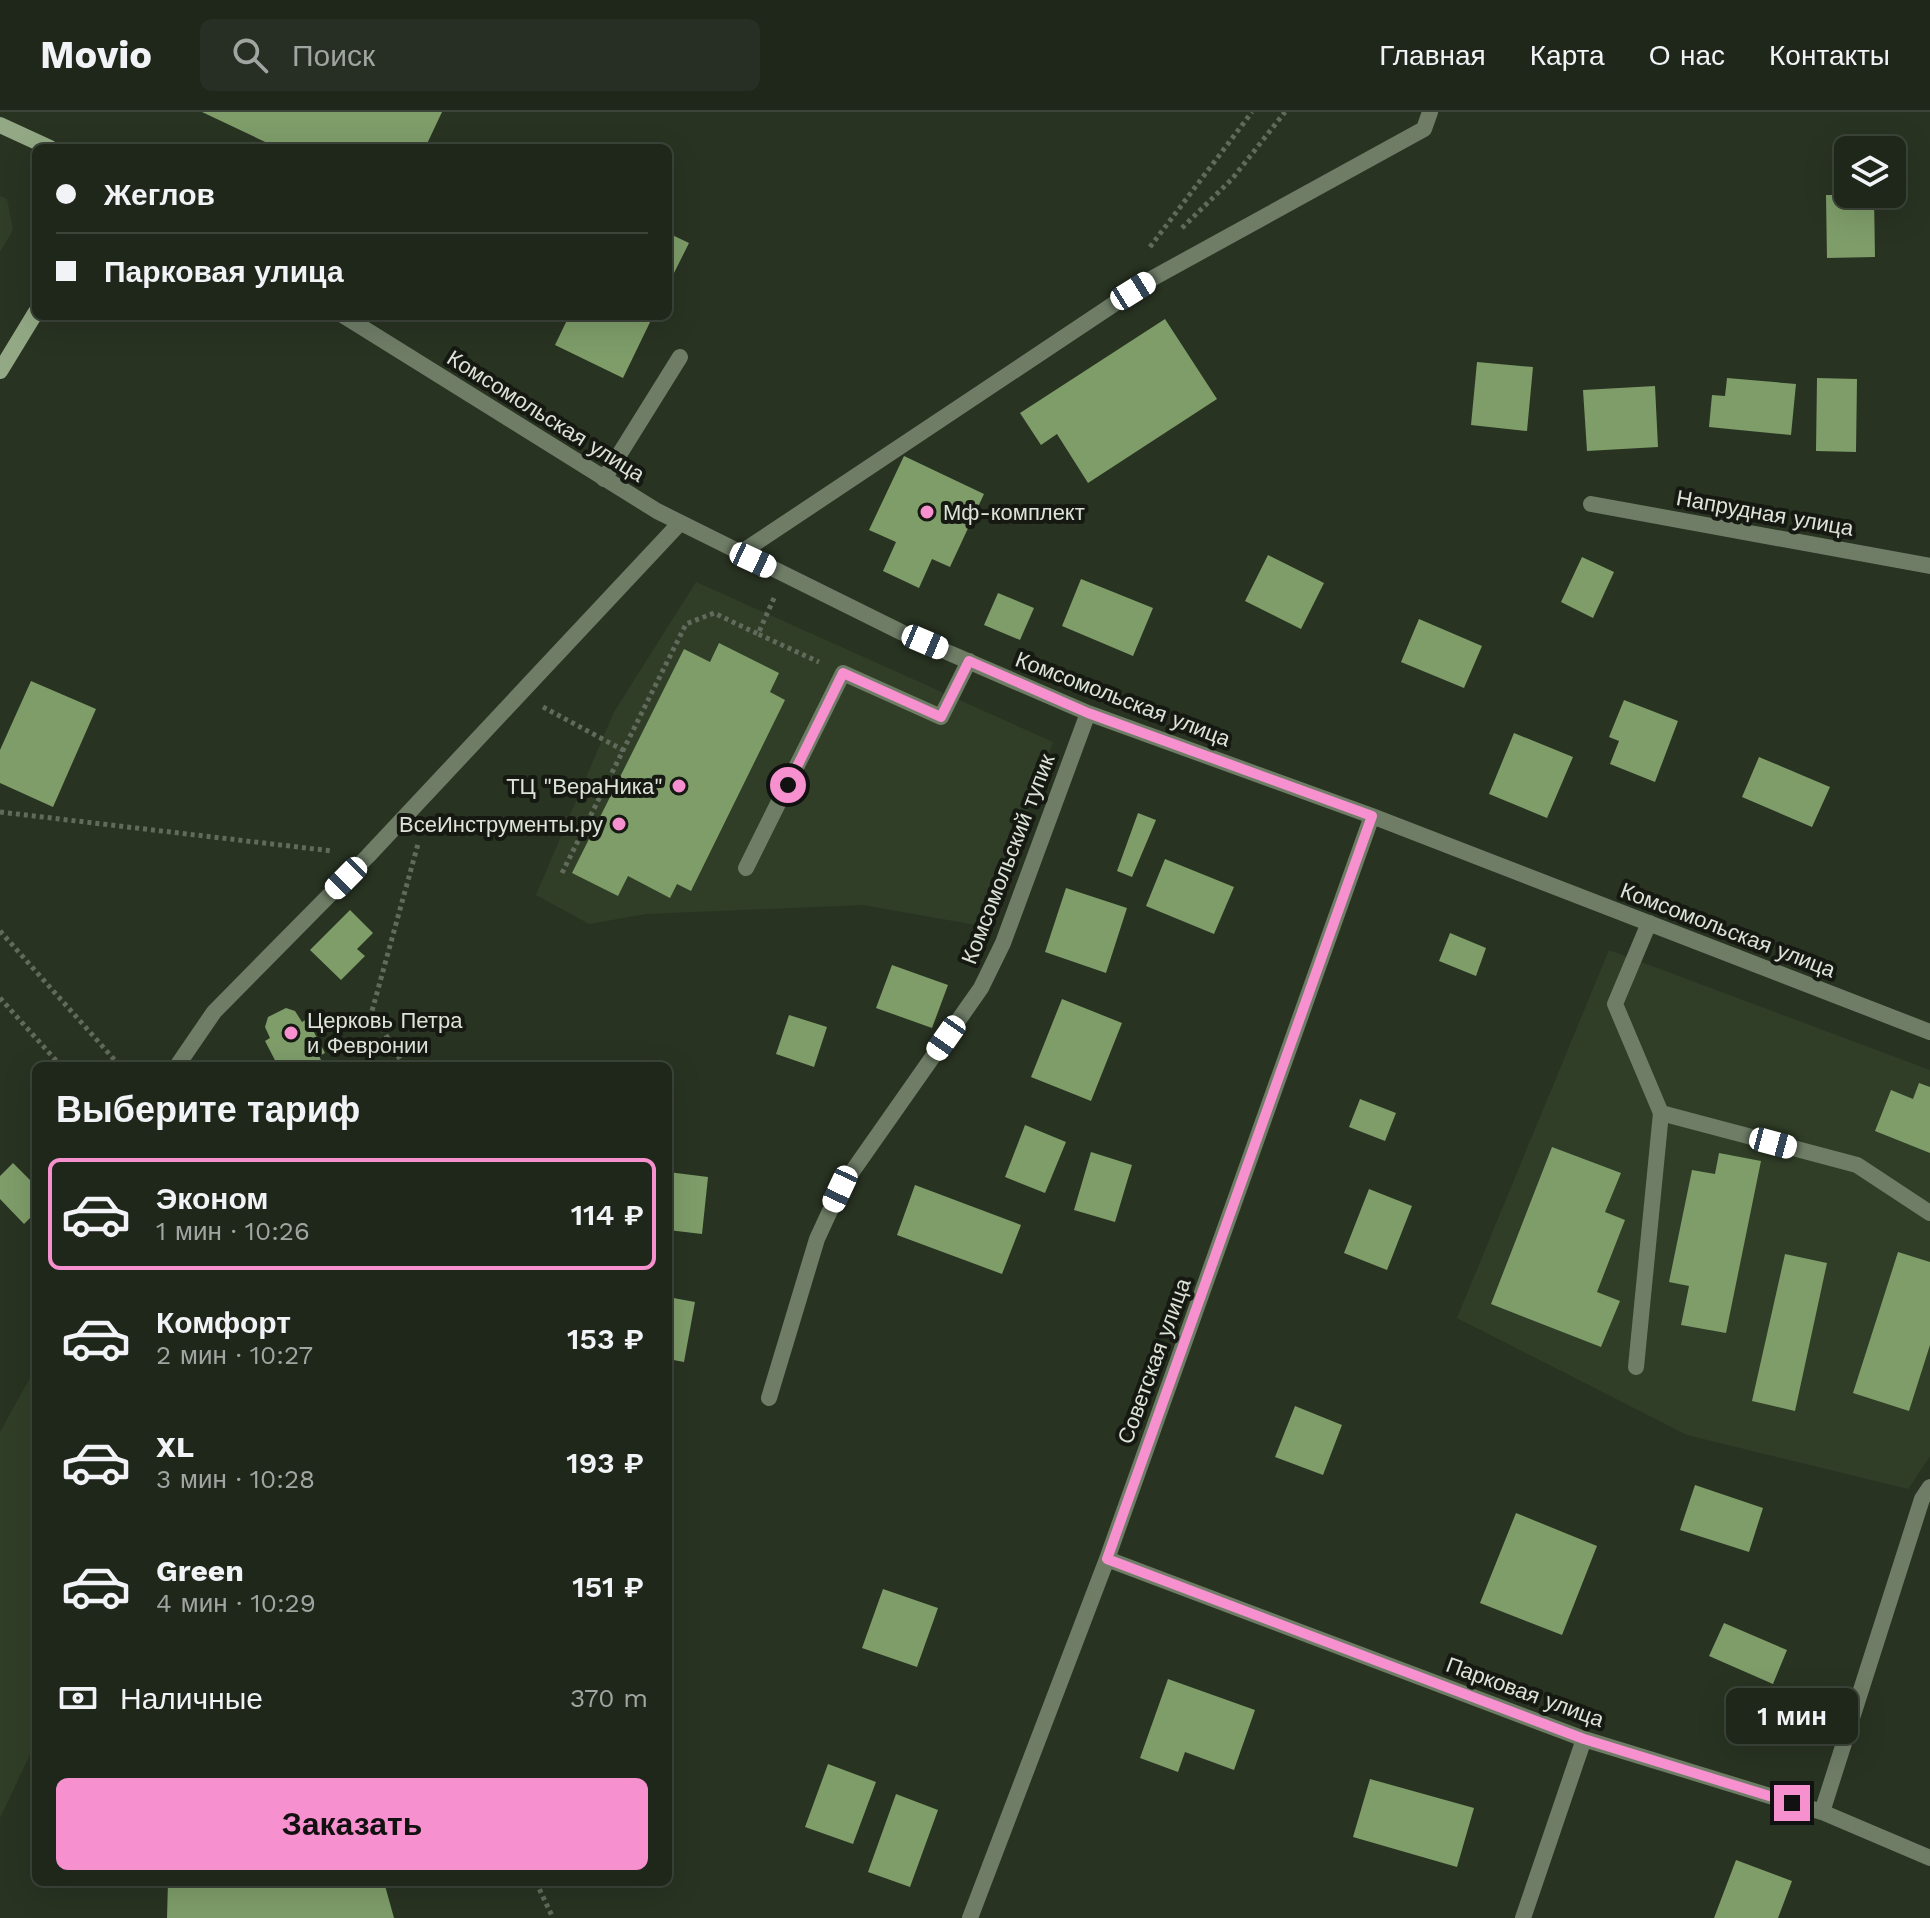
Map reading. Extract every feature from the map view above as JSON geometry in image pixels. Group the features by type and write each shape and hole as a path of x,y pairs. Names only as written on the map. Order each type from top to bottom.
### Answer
{"street":[{"path":"739,554 1153,278 1424,129 1430,112"},
{"path":"0,125 41,144"},
{"path":"0,371 32,319"},
{"name":"Комсомольская улица","path":"350,320 679,524 969,661 1088,713 1372,816 1930,1032"},
{"path":"604,479 680,357"},
{"name":"Напрудная улица","path":"1591,504 1930,566"},
{"path":"180,1062 214,1012 368,856 679,524"},
{"path":"746,868 843,673 941,717 969,661"},
{"name":"Комсомольский тупик","path":"769,1398 817,1239 840,1189 981,988 1003,943 1088,713"},
{"name":"Советская улица","path":"970,1918 1107,1559 1372,816"},
{"path":"1636,1367 1661,1113 1615,1004 1649,923"},
{"path":"1661,1113 1857,1165 1930,1213"},
{"path":"1822,1812 1922,1499 1930,1487"},
{"name":"Парковая улица","path":"1107,1559 1584,1739 1822,1812 1930,1858"},
{"path":"1523,1918 1584,1739"}],"path":[{"path":"1148,249 1252,112"},
{"path":"1179,232 1232,179 1285,112"},
{"path":"758,634 784,575"},
{"path":"562,873 686,624 714,613 843,673"},
{"path":"519,695 623,750"},
{"path":"402,1062 372,1011 435,785"},
{"path":"0,812 368,856"},
{"path":"0,931 116,1062"},
{"path":"0,998 57,1062"},
{"path":"538,1886 553,1918"}],"shaded area":[{"path":"0,196 7,199 13,230 0,252"},
{"path":"696,582 1053,742 987,927 863,905 646,914 589,924 536,895 614,712"},
{"path":"1609,950 1930,1070 1930,1456 1908,1489 1687,1435 1457,1318"},
{"path":"32,1374 32,1750 0,1818 0,1432"}],"building":[{"path":"202,112 442,112 427,144 270,144"},
{"path":"1826,195 1834,195 1834,208 1874,208 1875,257 1827,258"},
{"path":"672,235 689,243 672,277"},
{"path":"1165,319 1217,399 1088,483 1057,434 1041,445 1020,413"},
{"path":"567,320 651,320 623,378 555,345"},
{"path":"1477,362 1533,367 1527,431 1471,425"},
{"path":"1727,378 1796,384 1791,435 1709,427 1712,395 1725,396"},
{"path":"1817,378 1857,379 1856,452 1816,451"},
{"path":"1655,386 1658,447 1587,451 1583,390"},
{"name":"Мф-комплект","path":"904,456 984,494 950,567 932,559 919,588 883,571 896,542 869,530"},
{"path":"1268,555 1324,583 1301,629 1245,601"},
{"path":"1582,557 1614,572 1593,618 1561,602"},
{"path":"1081,579 1153,608 1133,656 1062,626"},
{"path":"998,593 1034,608 1020,640 984,625"},
{"path":"1419,619 1482,646 1464,688 1401,662"},
{"name":"ТЦ \"ВераНика\"","path":"719,643 779,673 770,692 785,700 691,891 677,884 670,898 628,876 618,896 572,873 684,649 710,662"},
{"path":"31,681 96,709 53,807 0,783 0,750"},
{"path":"1624,700 1678,721 1655,782 1610,764 1619,741 1609,737"},
{"path":"1514,733 1573,757 1547,818 1489,794"},
{"path":"1759,757 1830,787 1812,827 1742,797"},
{"path":"1138,813 1156,820 1132,877 1117,871"},
{"path":"1165,859 1234,887 1214,934 1146,906"},
{"path":"1066,888 1127,908 1106,973 1045,952"},
{"path":"350,910 373,933 357,949 365,956 341,980 310,950"},
{"path":"1450,933 1486,948 1476,976 1439,961"},
{"path":"892,965 948,985 932,1028 876,1008"},
{"path":"1062,999 1122,1023 1091,1101 1031,1077"},
{"name":"Церковь Петра и Февронии","path":"286,1008 295,1011 302,1022 307,1019 325,1053 319,1056 322,1062 276,1062 265,1041 270,1038 265,1027 268,1017"},
{"path":"789,1015 827,1027 814,1067 776,1054"},
{"path":"1919,1083 1930,1087 1930,1153 1875,1131 1891,1090 1913,1099"},
{"path":"1360,1099 1396,1113 1385,1141 1349,1127"},
{"path":"1025,1125 1066,1142 1045,1193 1005,1177"},
{"path":"1552,1147 1621,1173 1605,1212 1625,1220 1597,1292 1620,1301 1601,1347 1491,1304"},
{"path":"1091,1152 1132,1165 1115,1222 1074,1210"},
{"path":"1719,1153 1761,1161 1726,1333 1681,1325 1689,1286 1669,1282 1692,1170 1715,1174"},
{"path":"13,1163 32,1182 32,1216 24,1224 0,1199 0,1176"},
{"path":"672,1172 708,1177 702,1234 672,1230"},
{"path":"915,1185 1021,1225 1002,1274 897,1235"},
{"path":"1369,1189 1412,1206 1387,1270 1344,1253"},
{"path":"1898,1252 1930,1262 1930,1345 1909,1411 1853,1393"},
{"path":"1785,1254 1827,1263 1795,1411 1752,1401"},
{"path":"672,1298 695,1302 684,1362 672,1360"},
{"path":"1295,1406 1342,1425 1323,1475 1275,1457"},
{"path":"1695,1485 1763,1508 1749,1552 1680,1530"},
{"path":"1516,1513 1597,1546 1562,1635 1480,1603"},
{"path":"883,1589 938,1608 917,1667 862,1648"},
{"path":"1724,1623 1787,1650 1773,1684 1709,1656"},
{"path":"1168,1679 1255,1710 1234,1770 1185,1752 1178,1772 1140,1758"},
{"path":"828,1764 876,1782 853,1844 805,1827"},
{"path":"1370,1779 1474,1808 1457,1867 1353,1837"},
{"path":"896,1794 938,1810 910,1887 868,1872"},
{"path":"1736,1860 1792,1881 1778,1918 1714,1918"},
{"path":"168,1886 385,1886 394,1918 167,1918"}],"place":[{"name":"Мф-комплект","path":"927,512"},
{"name":"ТЦ \"ВераНика\"","path":"679,786"},
{"name":"ВсеИнструменты.ру","path":"619,824"},
{"name":"Церковь Петра и Февронии","path":"291,1033"}],"route":[{"path":"788,785 843,673 941,717 969,661 1088,713 1372,816 1107,1559 1584,1739 1792,1803"}]}
